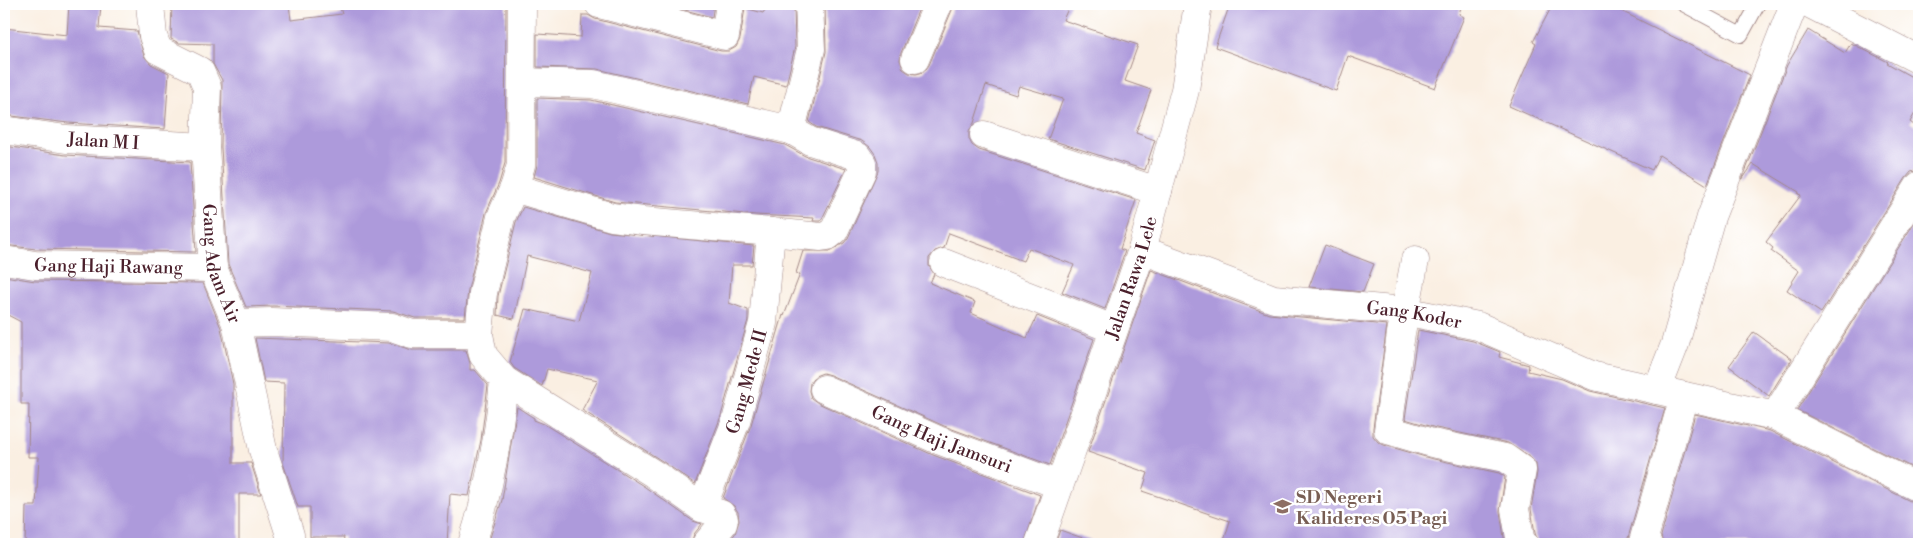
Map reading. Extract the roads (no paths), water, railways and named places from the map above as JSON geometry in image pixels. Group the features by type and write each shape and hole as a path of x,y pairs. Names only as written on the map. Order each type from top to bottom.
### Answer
{"street":[{"name":"Gang Adam Air","path":"150,4 153,36 158,50 200,71 207,86 205,146 213,268 236,323 263,450 290,535 290,544"},
{"path":"522,4 523,82 520,165 514,188 501,217 484,293 479,334 483,355 504,380 654,474 702,508 721,514 724,519 723,524 706,544"},
{"path":"599,4 725,36 730,4"},
{"path":"791,130 811,49 809,4"},
{"path":"914,59 938,4"},
{"name":"Jalan Rawa Lele","path":"1039,544 1142,250 1185,90 1198,4"},
{"path":"1657,390 1675,344 1711,216 1794,4"},
{"path":"1810,4 1919,60"},
{"path":"514,188 612,217 642,222 821,237 828,236 834,230 862,171 862,163 857,156 810,141 791,130 593,84 523,82"},
{"name":"Jalan M I","path":"4,130 66,139 205,146"},
{"path":"984,135 1158,191"},
{"path":"1775,416 1919,186"},
{"name":"Gang Mede II","path":"702,508 736,421 763,323 771,232"},
{"name":"Gang Koder","path":"1142,250 1274,299 1404,311 1478,326 1594,376 1775,416 1919,488"},
{"name":"Gang Haji Rawang","path":"4,260 35,265 213,268"},
{"path":"1415,260 1404,311 1388,430 1432,443 1505,458 1522,470 1514,509 1521,543 1524,544"},
{"path":"944,263 1113,329"},
{"path":"236,323 272,322 392,327 412,334 479,334"},
{"path":"472,544 483,510 500,422 504,380"},
{"name":"Gang Haji Jamsuri","path":"824,389 938,440 1059,485"},
{"path":"1644,544 1684,396"}],"lane":[{"path":"1684,4 1741,36 1758,4"}],"place":[{"name":"SD Negeri Kalideres 05 Pagi","path":"1282,507"}]}
